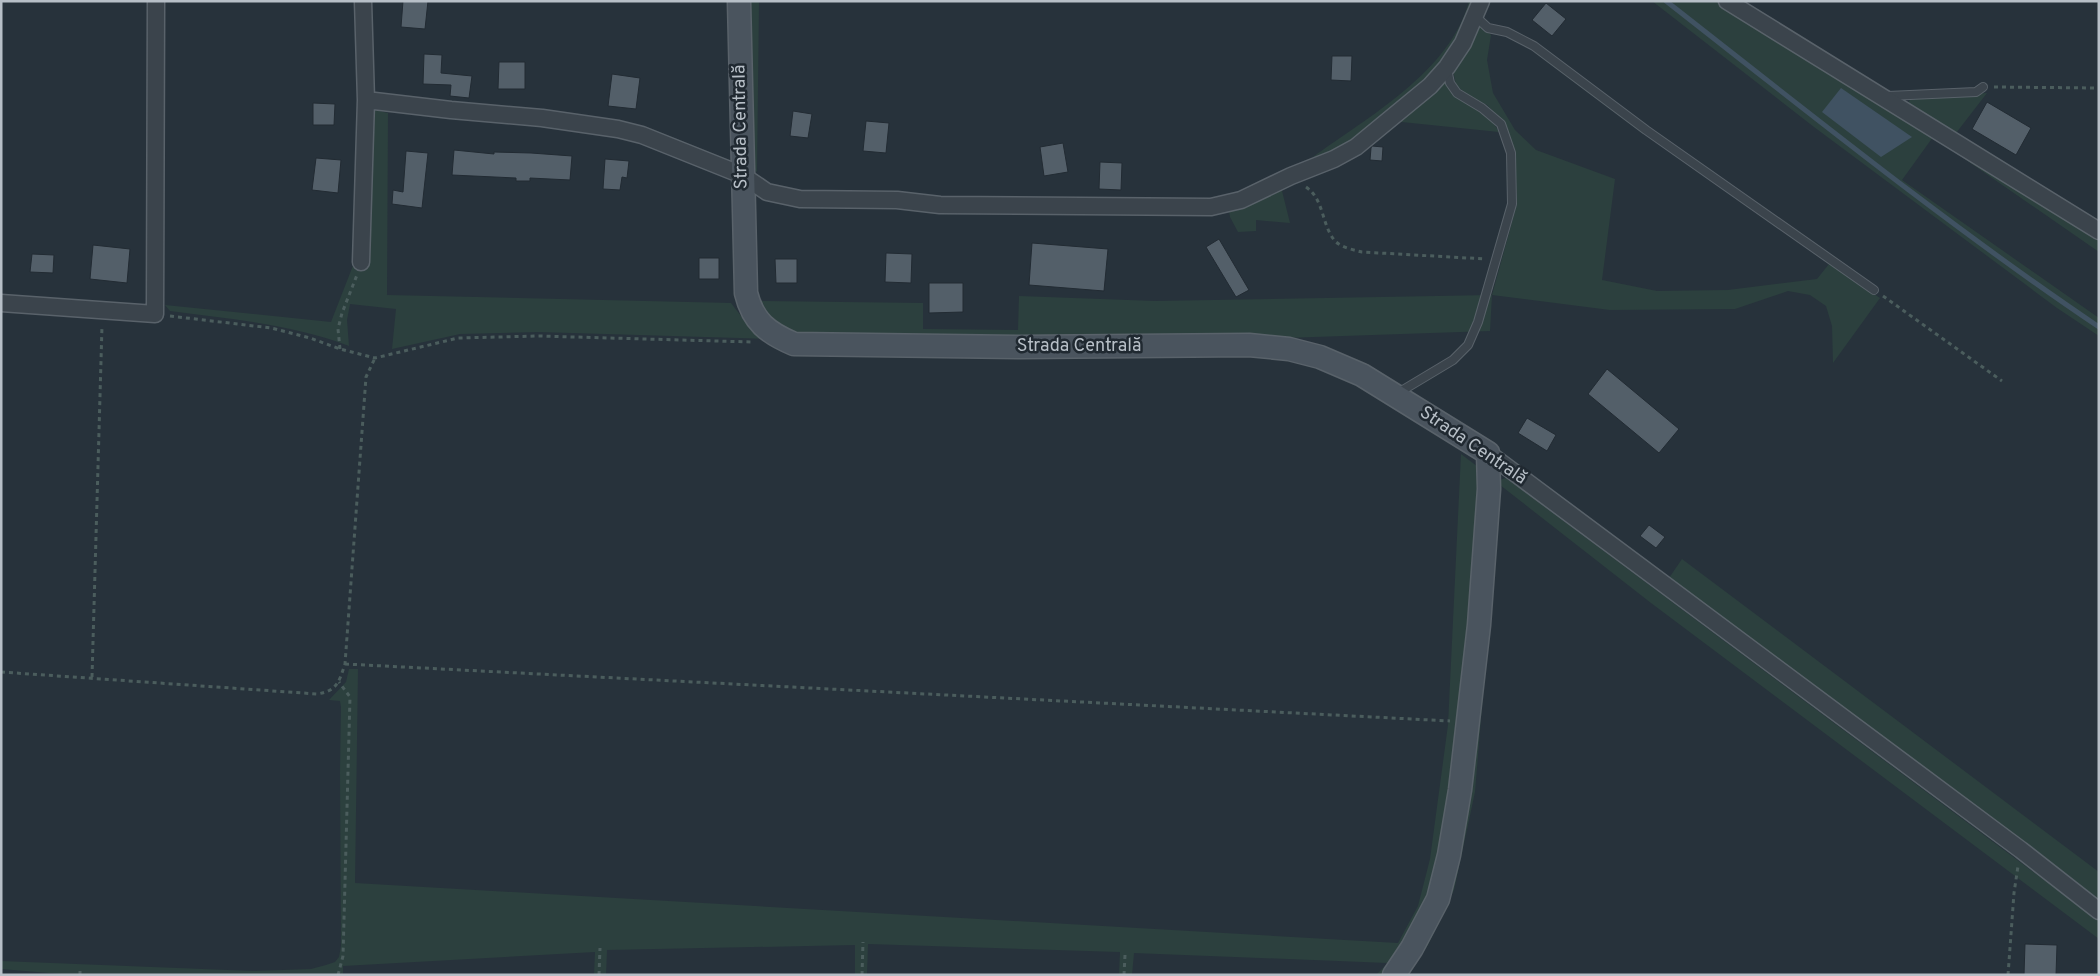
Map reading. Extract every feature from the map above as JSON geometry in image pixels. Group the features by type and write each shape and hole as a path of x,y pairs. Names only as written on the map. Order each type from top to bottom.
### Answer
{"street":[{"path":"1,303 155,314 156,1"},
{"path":"361,262 366,100 363,1"},
{"name":"Strada Centrală","path":"739,1 746,293 749,308 759,322 774,336 794,344 1020,347 1249,345 1289,349 1320,357 1362,375 1488,453 2021,850 2099,911"},
{"path":"1727,1 2099,231"},
{"path":"366,100 542,118 618,129 642,135 742,175 766,192 800,199 897,200 940,205 1211,207 1241,200 1291,176 1334,160 1356,147 1430,86 1447,67 1463,43 1479,9"},
{"path":"1394,975 1412,948 1438,899 1449,855 1460,790 1480,616 1489,489 1488,453"}],"lane":[{"path":"1479,9 1488,28 1507,32 1534,46 1646,130 1874,290"},
{"path":"1396,395 1453,360 1468,345 1478,322 1512,204 1511,152 1501,124 1482,108 1457,93 1450,83 1447,67"},
{"path":"1883,96 1976,92 1982,88"}],"path":[{"path":"1982,88 2099,88"},
{"path":"1291,176 1309,189 1320,203 1327,228 1337,242 1350,249 1362,252 1497,259"},
{"path":"340,349 338,329 361,262"},
{"path":"1874,290 2002,381"},
{"path":"92,677 102,309"},
{"path":"155,314 271,328 375,358 458,338 540,336 756,342"},
{"path":"1,672 317,694 329,692 339,682 345,664 366,377 375,358"},
{"path":"345,664 1468,722"},
{"path":"338,975 344,956 350,696 339,682"},
{"path":"2008,975 2014,893 2021,850"},
{"path":"862,975 863,942"},
{"path":"599,975 600,948"},
{"path":"1124,975 1126,955"}],"green space":[{"path":"749,1 759,1 757,172 751,167"},
{"path":"1469,1 1477,1 1473,15 1428,82 1353,144 1322,160 1313,157 1382,109 1426,71 1445,49 1459,26"},
{"path":"1652,1 1720,1 2099,235 2099,252 1933,137 1902,180 2099,318 2099,336 2057,308 1814,127"},
{"path":"1477,23 1491,35 1487,60 1493,93 1515,130 1536,150 1615,179 1602,280 1657,291 1728,290 1817,279 1829,264 1880,298 1833,363 1832,326 1826,306 1810,295 1788,291 1735,309 1610,310 1492,295 1517,204 1515,151 1504,123 1487,105 1467,95 1456,85 1453,70"},
{"path":"1445,77 1454,94 1486,117 1499,132 1392,121"},
{"path":"1987,93 1953,137 1907,105 1911,98"},
{"path":"371,109 388,113 387,295 731,303 751,329 769,339 539,332 460,334 392,349 396,309 350,304 347,320 349,346 283,327 170,311 165,305 331,322 354,263"},
{"path":"1281,187 1290,223 1256,220 1256,231 1238,232 1230,217 1229,210"},
{"path":"1492,295 1490,331 1259,339 799,336 767,318 758,301 923,303 923,329 1018,330 1019,296 1155,301"},
{"path":"1461,454 1482,470 1456,790 1435,890 1387,975 1376,975 1388,963 1134,953 1132,975 1119,975 1120,952 868,944 867,975 855,975 855,945 607,950 606,975 594,975 595,952 343,966 343,975 73,975 1,969 1,961 253,971 311,969 335,962 339,957 341,946 341,707 340,701 329,700 346,682 349,669 358,669 355,883 1398,943 1418,906 1430,859 1448,725"},
{"path":"1506,478 2099,921 2099,939 1651,603 1500,485 1475,792 1454,890 1428,945 1407,975 1431,925 1496,481"},
{"path":"1682,559 2099,872 2099,900 2038,852 1669,578"}],"water":[{"path":"1841,88 1912,137 1881,157 1822,112"}],"building":[{"path":"403,1 428,1 425,29 401,27"},
{"path":"1546,3 1566,19 1552,36 1532,20"},
{"path":"424,54 442,55 441,73 472,76 469,98 450,96 451,85 423,84"},
{"path":"1332,56 1352,56 1351,81 1331,80"},
{"path":"499,62 525,62 525,89 498,89"},
{"path":"612,74 640,78 636,109 608,106"},
{"path":"1987,102 2031,128 2016,155 1972,129"},
{"path":"313,103 335,104 334,125 313,125"},
{"path":"793,111 812,114 808,138 790,136"},
{"path":"866,121 889,123 886,153 863,151"},
{"path":"1063,143 1068,172 1044,176 1040,147"},
{"path":"1372,146 1383,147 1382,161 1370,160"},
{"path":"454,150 494,154 494,152 572,156 570,180 530,178 530,181 516,181 516,178 452,175"},
{"path":"406,151 428,153 422,208 392,204 393,190 403,192"},
{"path":"316,158 341,160 338,193 312,190"},
{"path":"605,159 629,161 627,178 622,177 620,190 603,189"},
{"path":"1100,162 1122,163 1121,190 1099,189"},
{"path":"1219,239 1249,290 1236,297 1206,247"},
{"path":"1032,243 1108,249 1104,291 1029,285"},
{"path":"93,245 130,249 127,283 90,279"},
{"path":"886,253 912,254 911,283 885,282"},
{"path":"32,254 54,255 53,273 30,272"},
{"path":"699,258 719,258 719,279 699,279"},
{"path":"775,259 797,259 797,283 776,283"},
{"path":"929,283 963,283 963,312 929,313"},
{"path":"1607,369 1679,429 1659,453 1588,394"},
{"path":"1527,418 1556,435 1547,451 1518,433"},
{"path":"1649,525 1665,537 1656,548 1640,536"},
{"path":"2025,944 2057,945 2056,975 2024,975"}],"waterway":[{"path":"1666,1 1934,209 2043,289 2099,327"}]}
